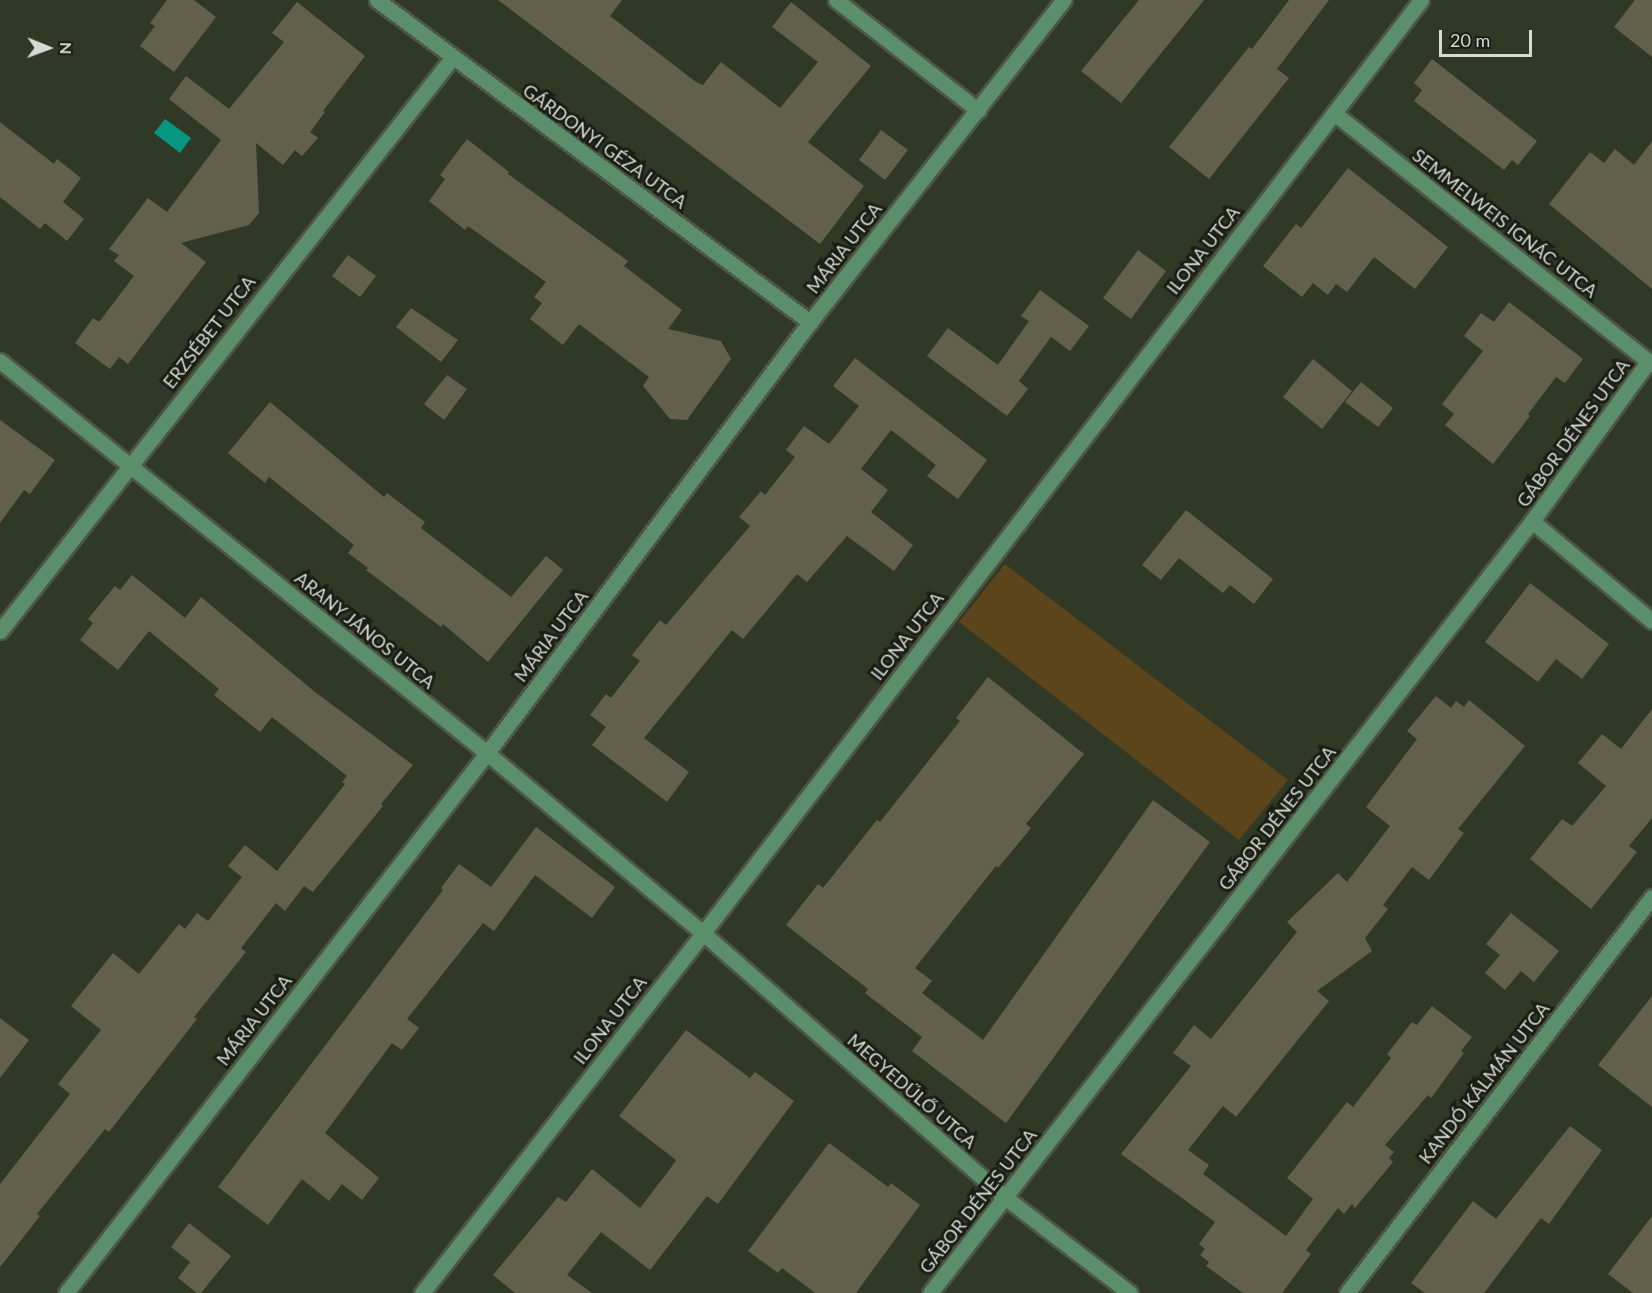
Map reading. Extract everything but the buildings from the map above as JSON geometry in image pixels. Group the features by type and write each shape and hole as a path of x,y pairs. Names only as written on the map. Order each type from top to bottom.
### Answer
{"street":[{"name":"GÁRDONYI GÉZA UTCA","path":"377,0 810,322"},
{"path":"836,0 978,110"},
{"name":"MÁRIA UTCA","path":"66,1293 487,753 810,322 1063,0"},
{"name":"ILONA UTCA","path":"422,1293 703,933 1420,0"},
{"name":"ERZSÉBET UTCA","path":"0,631 128,465 452,58"},
{"name":"SEMMELWEIS IGNÁC UTCA","path":"1334,113 1650,363"},
{"name":"ARANY JÁNOS UTCA","path":"0,361 487,753 703,933"},
{"name":"GÁBOR DÉNES UTCA","path":"930,1293 1532,521 1650,363"},
{"path":"1532,521 1652,621"},
{"name":"KANDÓ KÁLMÁN UTCA","path":"1347,1293 1652,897"},
{"name":"MEGYEDŰLŐ UTCA","path":"703,933 1006,1198 1130,1293"}],"shaded area":[{"path":"1005,564 1288,780 1239,840 959,622"}],"water":[{"path":"165,119 191,138 180,153 154,133"}]}
